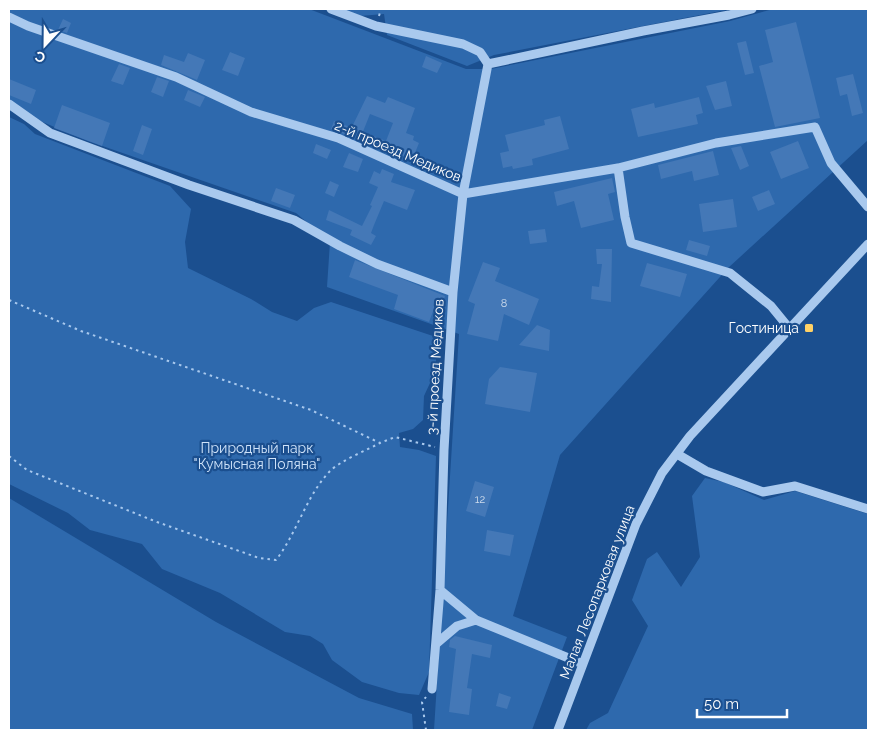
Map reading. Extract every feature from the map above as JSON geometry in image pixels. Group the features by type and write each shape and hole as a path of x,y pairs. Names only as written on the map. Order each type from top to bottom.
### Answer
{"street":[{"path":"331,9 376,26 463,44 480,52 488,64 463,194 453,292"},
{"path":"488,64 643,30 729,16 752,9"},
{"name":"2-й проезд Медиков","path":"9,16 28,26 176,77 251,112 338,138 463,194 618,168 716,143 815,127 831,163 868,207"},
{"name":"3-й проезд Медиков","path":"9,104 50,133 189,185 294,220 377,264 453,292 444,450 440,590 432,689"},
{"path":"618,168 631,243 730,272 771,306 789,328"},
{"name":"Малая Лесопарковая улица","path":"558,730 636,524 662,473 690,436 868,244"},
{"path":"676,454 706,471 763,492 795,486 868,509"},
{"path":"440,590 476,620 583,664"},
{"path":"437,643 457,626 476,620"}],"path":[{"path":"9,300 81,331 311,410 380,443"},
{"path":"9,456 27,470 157,522 259,558 276,560 286,546 304,510 331,470 380,443 395,437 444,450"},
{"path":"426,730 422,702 432,689"}],"green space":[{"path":"9,9 309,9 466,69 491,69 730,21 773,9 868,9 868,140 728,268 560,455 513,616 567,637 532,730 434,730 459,334 327,287 330,242 296,213 88,141 9,108"},
{"path":"339,9 731,9 494,55 467,66 387,35 384,14 360,16"},
{"name":"Природный парк \"Кумысная Поляна\"","path":"9,117 24,124 35,134 170,186 191,209 185,242 188,268 251,299 272,312 297,321 314,308 331,302 436,337 436,370 424,396 423,420 413,429 399,433 400,447 419,450 436,456 429,672 419,695 399,693 362,682 332,660 323,644 310,636 285,632 220,593 162,569 142,544 90,530 68,513 9,484"},
{"path":"705,478 724,482 764,500 795,491 868,514 868,730 586,730 590,723 608,713 648,626 632,600 647,559 657,552 681,587 700,557 692,496"},
{"path":"9,498 216,622 359,698 412,714 413,730 9,730"}],"building":[{"path":"63,19 71,23 67,33 58,30"},
{"path":"796,22 820,118 775,127 759,66 773,62 765,30"},
{"path":"746,41 754,73 745,75 737,43"},
{"path":"230,52 245,58 238,76 222,70"},
{"path":"188,53 205,60 197,80 161,65 164,55 184,62"},
{"path":"426,56 442,63 437,73 422,67"},
{"path":"119,64 130,68 123,85 111,81"},
{"path":"853,74 863,113 852,116 847,94 840,96 836,78"},
{"path":"157,77 169,81 163,97 151,92"},
{"path":"9,79 36,90 31,104 9,95"},
{"path":"726,81 732,106 715,110 706,86"},
{"path":"188,90 205,97 200,107 184,100"},
{"path":"367,96 385,103 388,97 415,108 406,133 414,136 413,140 419,143 412,160 394,152 393,155 365,143 369,134 386,141 393,123 370,114 362,134 351,129"},
{"path":"699,97 703,113 696,115 698,124 638,137 631,109 654,103 655,108"},
{"path":"62,105 110,123 102,146 54,128"},
{"path":"560,116 569,149 532,159 533,165 513,169 512,166 503,168 500,153 509,151 505,135 545,125 544,120"},
{"path":"334,121 350,127 347,135 331,129"},
{"path":"142,125 152,129 143,155 133,151"},
{"path":"798,141 809,168 781,179 770,152"},
{"path":"316,144 331,150 327,159 313,153"},
{"path":"741,146 749,166 740,170 731,148"},
{"path":"713,151 719,175 694,181 692,171 661,179 658,165"},
{"path":"349,153 363,159 358,172 343,167"},
{"path":"382,169 394,174 391,182 415,190 407,210 384,201 371,233 376,236 371,245 350,235 352,230 326,220 329,210 362,226 372,206 370,205 378,187 369,183 374,171 380,174"},
{"path":"612,178 615,192 608,194 614,220 581,228 574,201 557,206 554,192"},
{"path":"330,181 339,185 334,197 325,193"},
{"path":"276,188 295,195 290,208 271,201"},
{"path":"769,190 775,204 758,211 752,197"},
{"path":"733,199 737,227 703,232 699,204"},
{"path":"545,229 547,242 530,244 528,231"},
{"path":"689,240 710,246 707,256 686,250"},
{"path":"596,249 612,249 611,302 591,299 592,286 599,287 602,264 597,264"},
{"path":"355,260 445,296 441,308 435,306 429,322 394,309 398,295 349,277"},
{"path":"483,262 500,268 495,281 539,299 529,325 504,314 498,341 467,334 475,304 468,301"},
{"path":"647,263 687,274 680,297 640,286"},
{"path":"537,325 550,330 549,351 519,345"},
{"path":"500,367 537,373 530,412 485,404 489,379"},
{"path":"475,481 494,487 485,517 466,511"},
{"path":"487,530 514,535 510,556 484,551"},
{"path":"455,636 492,645 490,658 472,654 467,688 472,689 469,715 449,712 456,649 449,647 450,640"},
{"path":"499,693 511,697 507,709 496,706"}],"place":[{"name":"Гостиница","path":"809,328"}]}
